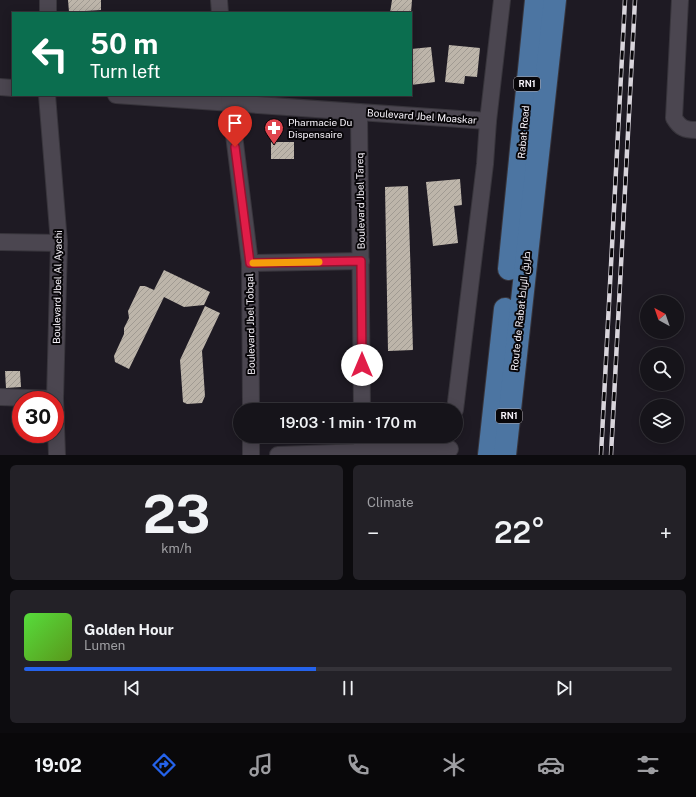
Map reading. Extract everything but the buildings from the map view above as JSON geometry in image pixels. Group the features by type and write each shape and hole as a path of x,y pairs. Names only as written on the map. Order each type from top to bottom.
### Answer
{"main road":[{"name":"Route de Rabat طريق الرباط","path":"489,455 507,293 536,0"},
{"name":"Route de Rabat طريق الرباط","path":"505,455 554,0"}],"street":[{"path":"48,0 48,12"},
{"path":"219,0 220,12"},
{"path":"455,403 484,172 488,121 502,0"},
{"path":"680,0 674,118 678,125 685,130 696,130"},
{"path":"0,87 12,88"},
{"name":"Boulevard Jbel Al Ayachi","path":"47,96 59,243 55,391"},
{"name":"Boulevard Jbel Moaskar","path":"144,96 230,99 359,112 488,121"},
{"name":"Boulevard Jbel Tobqal","path":"230,99 250,263 251,403"},
{"name":"Boulevard Jbel Tareq","path":"359,112 362,403"},
{"path":"0,242 59,243"},
{"path":"250,263 361,261"},
{"path":"0,397 12,397"},
{"name":"Boulevard Jbel Al Ayachi","path":"57,443 57,455"},
{"path":"251,443 251,455"},
{"path":"278,455 362,444 450,447"},
{"path":"53,455 68,455"}],"railway":[{"path":"601,455 625,0"},
{"path":"611,455 635,0"}],"slow traffic":[{"path":"253,263 319,262"}],"place":[{"name":"Pharmacie Du Dispensaire","path":"274,145"}],"route":[{"path":"235,147 250,263 361,261 362,365"}]}
